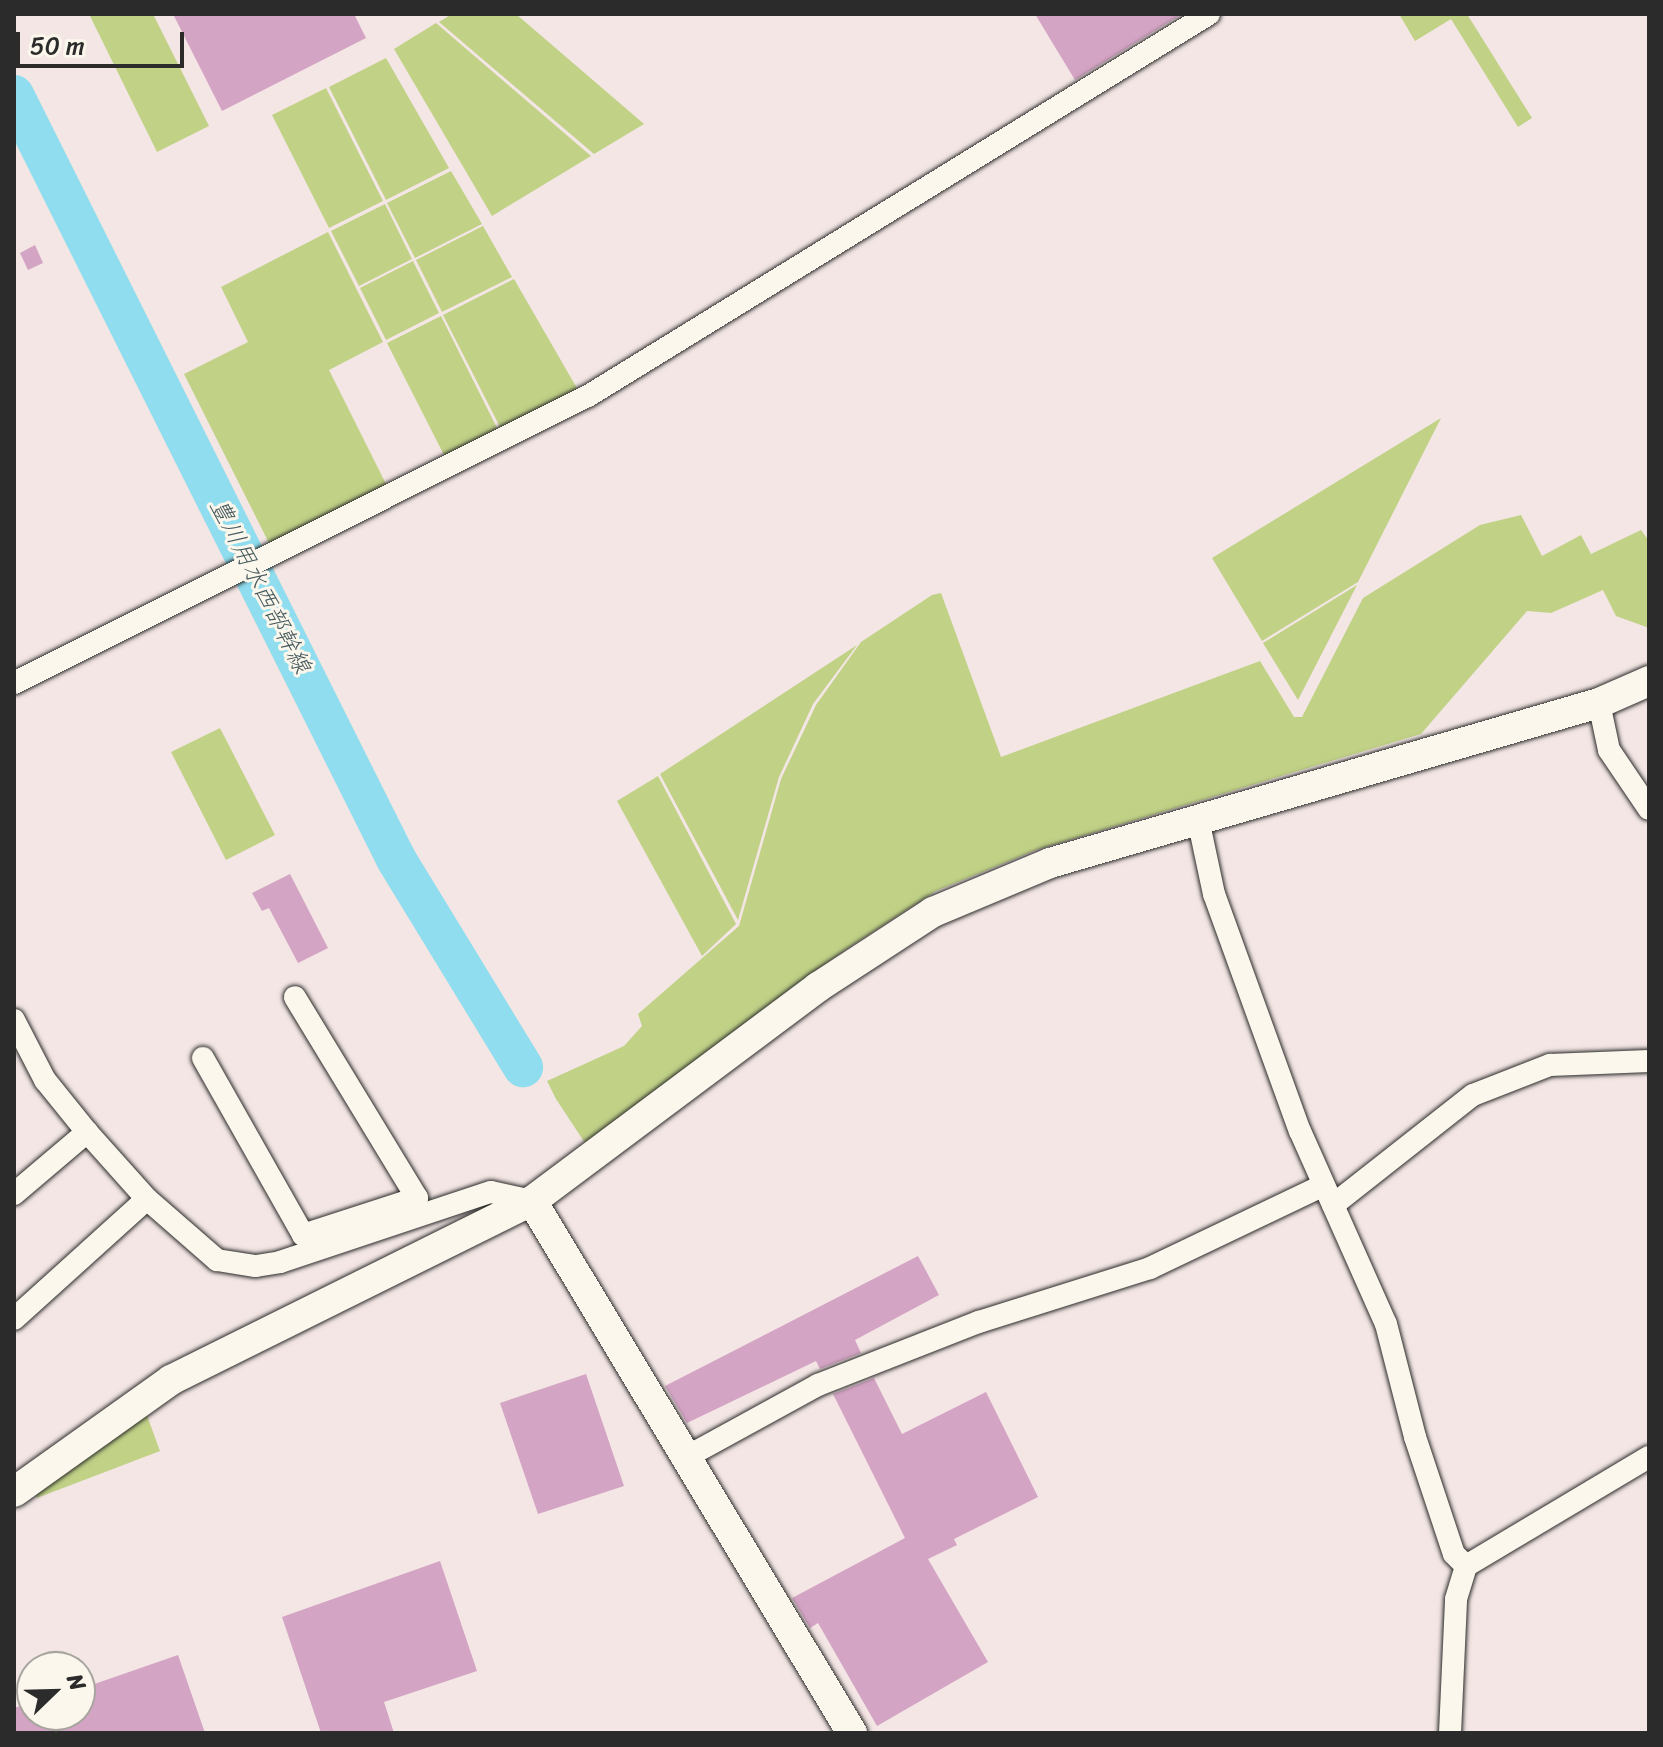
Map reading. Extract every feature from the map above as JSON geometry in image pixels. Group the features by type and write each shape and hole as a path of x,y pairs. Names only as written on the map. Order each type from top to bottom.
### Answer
{"street":[{"path":"14,683 588,396 1209,14"},
{"path":"14,1492 171,1380 532,1201 818,987 933,912 1050,863 1599,703 1649,681"},
{"path":"1599,703 1609,750 1649,809"},
{"path":"1198,819 1214,894 1328,1195 1386,1324 1415,1437 1454,1554 1466,1566"},
{"path":"203,1058 303,1235 417,1198 295,997"},
{"path":"14,1020 45,1080 87,1132 147,1199 217,1260 256,1266 491,1192 532,1201 690,1455 852,1733"},
{"path":"690,1455 818,1385 979,1322 1150,1268 1328,1195 1473,1095 1507,1079 1550,1065 1649,1061"},
{"path":"14,1194 87,1132"},
{"path":"14,1319 147,1199"},
{"path":"1450,1733 1456,1599 1466,1566 1649,1457"}],"green space":[{"path":"89,14 153,14 209,126 157,152"},
{"path":"452,14 516,14 644,124 594,154 439,22"},
{"path":"1399,14 1467,14 1532,118 1518,127 1451,19 1415,41"},
{"path":"436,23 591,156 492,216 394,49"},
{"path":"386,58 449,168 386,200 329,87"},
{"path":"326,88 383,201 329,228 272,115"},
{"path":"451,171 482,224 415,258 387,203"},
{"path":"385,204 412,259 359,286 331,231"},
{"path":"483,226 512,277 442,312 416,260"},
{"path":"328,232 383,342 329,370 387,486 270,545 184,374 248,342 221,287"},
{"path":"413,261 439,313 386,340 360,288"},
{"path":"514,279 578,390 501,429 443,315"},
{"path":"441,316 498,430 445,457 387,343"},
{"path":"1441,418 1358,582 1262,641 1212,558"},
{"path":"1521,515 1542,556 1581,535 1591,554 1641,530 1649,541 1649,628 1616,616 1603,590 1551,613 1527,611 1421,734 1036,850 936,891 845,950 585,1143 556,1099 547,1081 624,1046 642,1026 638,1014 739,926 781,779 816,705 861,642 932,595 941,593 1001,757 1260,661 1294,717 1302,717 1363,598 1480,525"},
{"path":"1357,585 1298,700 1263,643"},
{"path":"857,645 813,704 779,777 738,920 660,774"},
{"path":"220,728 275,835 226,860 171,752"},
{"path":"658,776 736,924 702,956 617,801"},
{"path":"145,1410 160,1451 37,1498 35,1493"}],"building":[{"path":"173,14 354,14 366,38 222,111"},
{"path":"1035,14 1182,14 1075,80"},
{"path":"35,245 43,263 28,270 20,253"},
{"path":"290,874 328,948 298,963 269,908 262,911 252,893"},
{"path":"918,1256 939,1295 855,1340 861,1353 820,1369 816,1361 687,1423 665,1386"},
{"path":"586,1374 624,1486 538,1514 500,1403"},
{"path":"874,1378 902,1434 986,1392 1038,1497 954,1539 957,1545 928,1559 988,1662 877,1726 818,1623 810,1628 792,1598 905,1538 833,1394"},
{"path":"440,1561 477,1671 384,1702 394,1733 321,1733 282,1617"},
{"path":"178,1655 205,1733 14,1733 16,1707 16,1731 96,1731 96,1683"}],"waterway":[{"name":"豊川用水西部幹線","path":"14,95 396,859 523,1067"}]}
